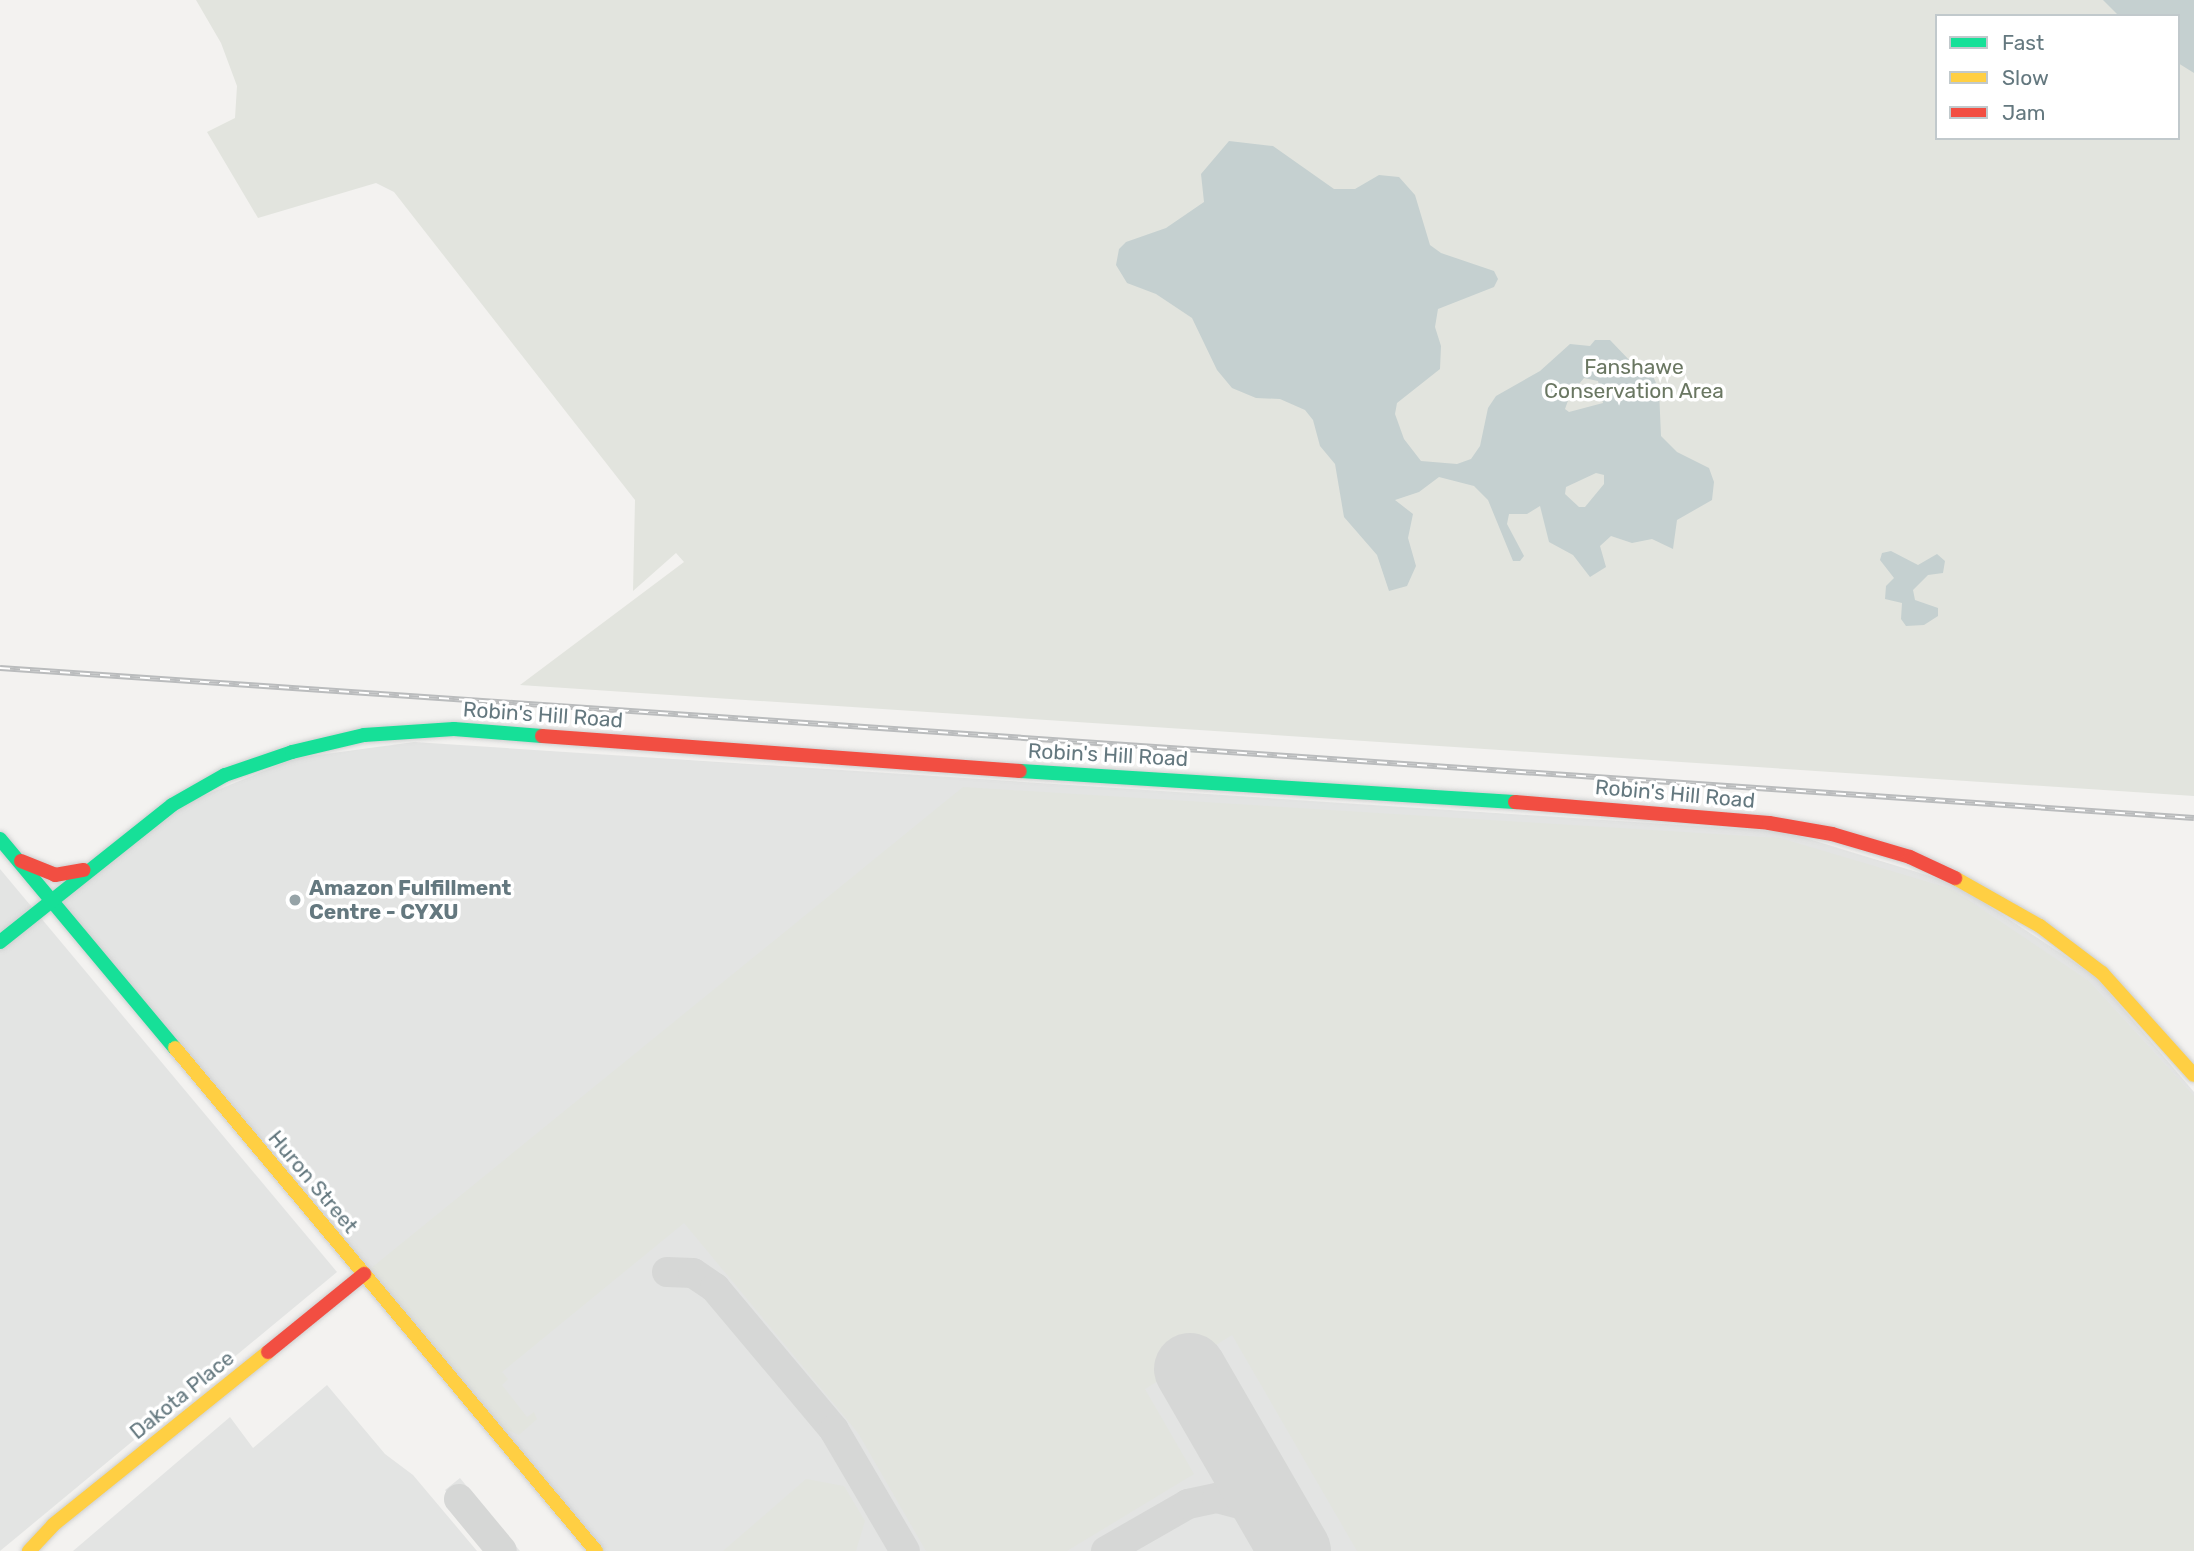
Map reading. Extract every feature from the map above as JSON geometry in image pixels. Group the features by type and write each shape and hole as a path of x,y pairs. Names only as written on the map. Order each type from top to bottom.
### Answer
{"main road":[{"name":"Robin's Hill Road","path":"0,943 172,805 225,775 292,752 364,734 454,729 975,768 1497,800 1769,823 1832,834 1910,857 1980,889 2040,926 2102,973 2194,1074"},
{"name":"Huron Street","path":"0,839 596,1551"},
{"path":"14,856 55,875 71,876 95,866"},
{"name":"Dakota Place","path":"30,1551 53,1525 364,1274"}],"shaded area":[{"path":"2103,0 2194,0 2194,73 2180,64 2180,14 2117,14"},
{"path":"1229,141 1273,146 1334,189 1355,189 1379,175 1399,177 1415,195 1430,245 1441,253 1494,271 1498,279 1494,287 1438,309 1435,327 1441,346 1440,369 1397,403 1395,414 1404,439 1421,461 1457,464 1471,459 1480,446 1488,408 1496,396 1540,371 1570,344 1590,346 1595,340 1610,340 1633,364 1649,367 1659,390 1661,436 1677,452 1709,468 1714,482 1712,500 1677,520 1673,549 1652,539 1632,543 1611,536 1600,546 1606,567 1590,577 1573,555 1549,542 1540,506 1527,514 1509,514 1507,524 1524,556 1520,561 1513,561 1488,500 1474,486 1439,477 1419,492 1395,500 1413,514 1408,538 1416,566 1407,586 1389,591 1377,555 1344,517 1335,464 1320,446 1313,420 1305,410 1280,399 1256,398 1232,388 1217,370 1192,318 1156,294 1127,283 1116,265 1119,249 1126,242 1166,228 1204,202 1201,174","holes":["1584,378 1598,381 1603,403 1569,412 1565,409 1570,395","1596,473 1604,475 1604,484 1585,507 1579,507 1565,494 1566,487"]},
{"path":"1891,551 1918,565 1937,554 1945,561 1943,573 1928,575 1913,590 1915,600 1938,608 1938,616 1924,625 1906,626 1901,619 1902,603 1885,599 1886,586 1894,578 1880,560 1882,553"},
{"path":"414,742 1786,832 1956,884 2095,976 2194,1092 2194,1551 588,1551 59,900 173,808 296,758"},
{"path":"0,869 337,1272 0,1551"},
{"path":"327,1385 385,1454 413,1475 477,1551 73,1551 230,1417 253,1448"},
{"path":"460,1478 520,1551 495,1551 445,1490"}],"green space":[{"name":"Fanshawe Conservation Area","path":"196,0 2194,0 2194,796 520,685 684,562 676,553 633,591 635,500 394,192 376,183 258,218 207,132 235,118 237,86 221,43"},
{"path":"963,787 1780,838 1952,889 2089,981 2194,1096 2194,1551 1357,1551 1232,1335 1145,1389 1194,1474 1067,1551 926,1551 858,1433 684,1223 502,1372 508,1379 502,1385 527,1417 534,1412 537,1419 519,1435 504,1429 370,1269"},
{"path":"806,1479 844,1486 865,1521 856,1551 723,1551"}],"taxiway":[{"path":"667,1272 693,1273 715,1288 834,1430 905,1551"},
{"path":"1106,1551 1188,1504 1217,1498 1258,1509 1279,1529 1292,1551"},
{"path":"459,1499 502,1551"}],"runway":[{"path":"1190,1369 1295,1551"}],"railway":[{"path":"0,668 2194,818"}],"traffic: fast":[{"path":"0,942 172,805 225,775 292,752 364,735 454,729 542,736"},
{"path":"1020,771 1515,802"},
{"path":"0,839 175,1048"}],"traffic: slow":[{"path":"1955,878 2040,926 2102,973 2194,1075"},
{"path":"175,1048 596,1551"},
{"path":"29,1551 53,1525 268,1352"}],"traffic: jam":[{"path":"542,736 1020,771"},
{"path":"1515,802 1769,823 1832,834 1910,857 1955,878"},
{"path":"21,861 55,875 84,870"},
{"path":"268,1352 364,1274"}],"place":[{"name":"Amazon Fulfillment Centre - CYXU","path":"295,900"}]}
